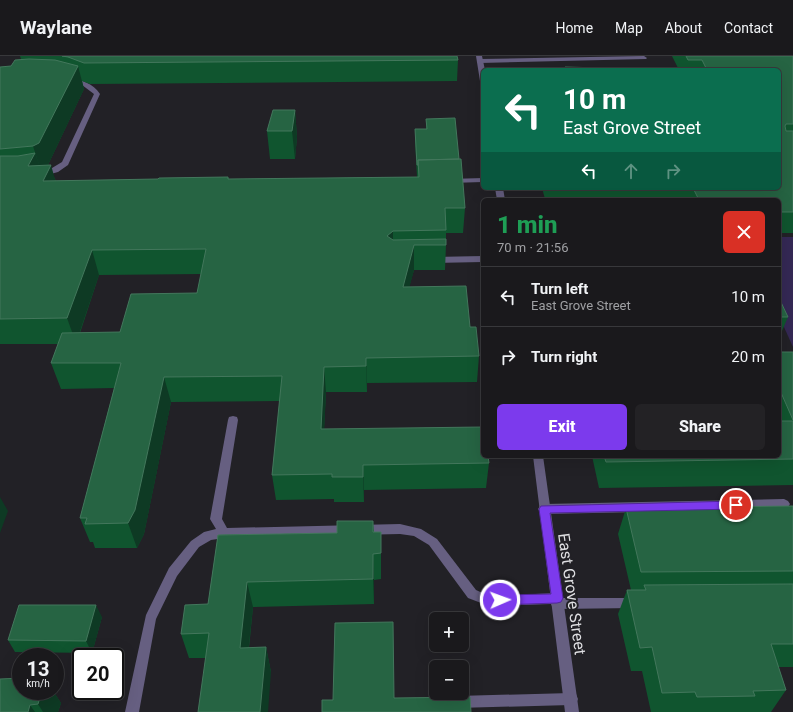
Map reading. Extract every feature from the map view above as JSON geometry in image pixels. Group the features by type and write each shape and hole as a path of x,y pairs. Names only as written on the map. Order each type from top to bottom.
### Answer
{"street":[{"path":"481,68 480,58 644,58"},
{"path":"35,175 55,170 65,163 97,94 93,87 82,82 62,80"},
{"path":"444,181 481,180"},
{"path":"423,260 481,259"},
{"path":"224,533 216,519 233,420"},
{"name":"East Grove Street","path":"538,458 572,706"},
{"path":"544,509 784,504"},
{"path":"132,712 150,619 174,572 195,544 208,535 224,533 400,529 417,532 433,542 472,594 489,601 649,603"},
{"path":"446,702 572,706"}],"shaded area":[{"path":"781,237 793,237 793,347 781,320"}],"building":[{"path":"62,56 457,56 458,60 84,63"},
{"path":"686,56 793,56 793,124 786,124 785,126 786,131 793,131 793,212 781,212 781,198 698,198 694,190 781,190 781,68 706,68 702,60 688,60"},
{"path":"15,60 55,60 78,66 39,143 33,146 0,149 0,67 11,66"},
{"path":"565,67 601,68 565,68"},
{"path":"273,110 295,110 292,131 267,131"},
{"path":"455,118 459,159 418,160 417,165 415,129 427,129 426,119"},
{"path":"35,153 28,166 51,165 43,181 228,177 228,179 419,177 418,160 461,159 465,208 445,208 446,230 393,231 387,236 393,240 446,239 446,245 414,245 403,287 466,286 470,327 476,327 479,356 366,358 366,366 324,367 321,429 481,427 481,458 488,458 489,463 363,465 363,477 332,477 332,474 272,475 282,376 164,377 135,510 128,523 85,524 87,518 80,518 121,363 51,363 62,333 120,332 131,294 197,293 206,249 92,250 67,318 0,319 0,156 18,156"},
{"path":"781,302 788,317 781,317"},
{"path":"781,352 793,352 793,420 781,393"},
{"path":"781,421 793,421 793,459 606,462 605,458 781,458"},
{"path":"793,506 793,571 641,572 626,508"},
{"path":"337,521 373,521 373,532 381,532 381,553 373,554 373,579 247,582 240,648 266,647 260,712 198,712 209,633 181,634 185,605 208,604 218,535 337,533"},
{"path":"793,584 793,644 771,644 786,690 753,691 755,696 697,697 695,692 662,693 652,647 640,648 627,590 646,590 644,585"},
{"path":"19,605 96,605 86,641 8,640"},
{"path":"393,622 394,698 429,698 429,700 469,700 470,697 471,712 322,712 322,700 333,700 335,623"},
{"path":"12,678 12,700 39,700 38,704 30,705 28,712 0,712 0,679"}],"route":[{"path":"500,600 557,598 544,509 736,505"}]}
